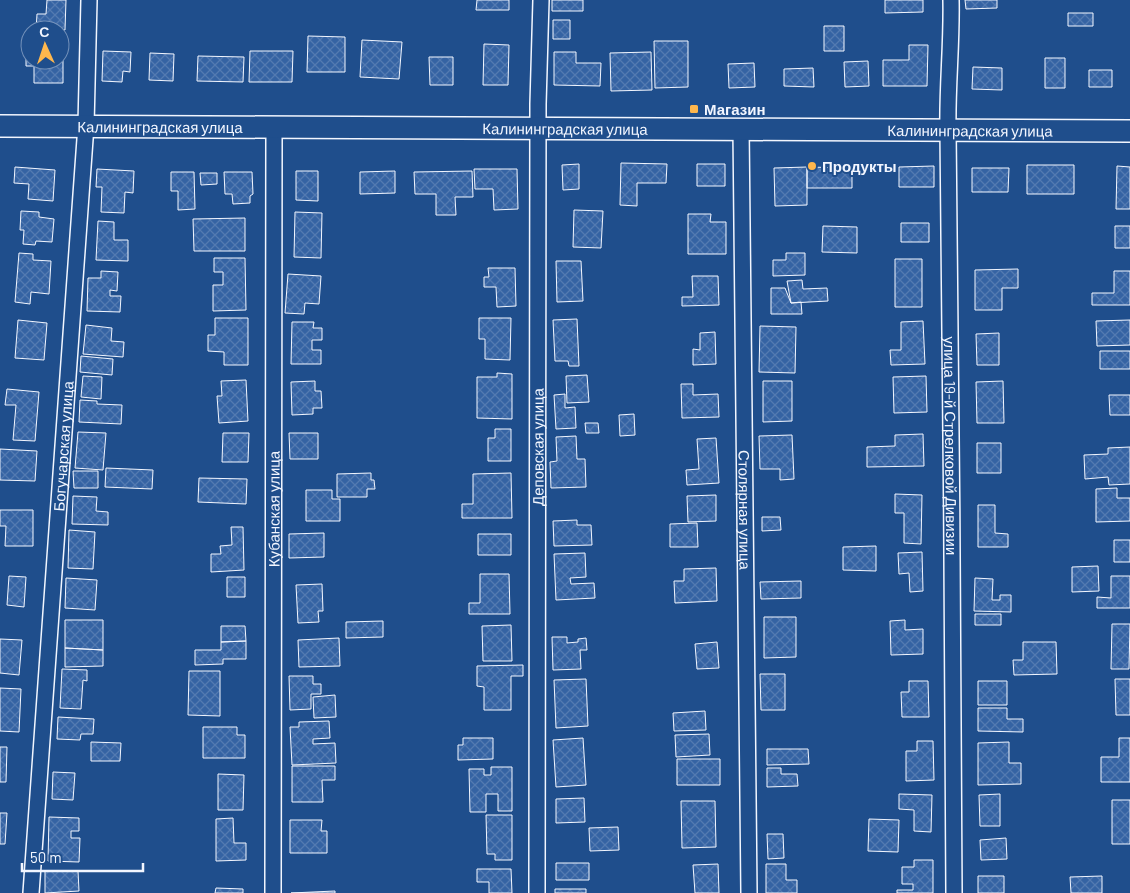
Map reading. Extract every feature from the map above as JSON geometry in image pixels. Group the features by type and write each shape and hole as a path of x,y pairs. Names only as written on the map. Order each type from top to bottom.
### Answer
{"main road":[{"name":"Калининградская улица","path":"0,126 1130,131"}],"street":[{"name":"Богучарская улица","path":"31,893 86,125 89,0"},
{"name":"Деповская улица","path":"537,893 541,0"},
{"name":"улица 19-й Стрелковой Дивизии","path":"951,0 952,42 948,129 953,551 954,893"},
{"name":"Кубанская улица","path":"273,893 274,126"},
{"name":"Столярная улица","path":"741,128 749,893"}],"building":[{"path":"47,0 66,0 65,20 37,20 37,14 46,14"},
{"path":"477,0 509,0 509,10 476,10"},
{"path":"552,0 583,0 583,11 552,11"},
{"path":"885,0 923,0 923,12 885,13"},
{"path":"965,0 997,0 997,8 966,9"},
{"path":"1068,13 1093,13 1093,26 1068,26"},
{"path":"553,20 570,20 570,39 553,39"},
{"path":"824,26 844,26 844,51 824,51"},
{"path":"308,36 345,37 345,72 307,72"},
{"path":"362,40 402,42 399,79 360,77"},
{"path":"654,41 688,41 688,87 655,88"},
{"path":"484,44 509,45 508,85 483,85"},
{"path":"909,45 928,45 927,86 883,86 883,60 909,60"},
{"path":"103,51 131,52 130,72 123,71 122,82 102,81"},
{"path":"250,51 293,51 292,82 249,82"},
{"path":"554,52 576,52 576,63 601,63 600,86 554,85"},
{"path":"651,52 652,90 611,91 610,53"},
{"path":"150,53 174,54 173,81 149,80"},
{"path":"198,56 244,57 243,82 197,81"},
{"path":"429,57 453,57 453,85 430,85"},
{"path":"1045,58 1065,58 1065,88 1045,88"},
{"path":"868,61 869,86 845,87 844,62"},
{"path":"754,63 755,87 729,88 728,64"},
{"path":"973,67 1002,68 1002,90 972,89"},
{"path":"813,68 814,87 784,86 784,69"},
{"path":"34,70 63,70 63,83 34,83"},
{"path":"1089,70 1112,70 1112,87 1089,87"},
{"path":"621,163 667,164 666,183 637,183 637,206 620,205"},
{"path":"579,164 579,189 563,190 562,165"},
{"path":"697,164 725,164 725,186 697,186"},
{"path":"1027,165 1074,165 1074,194 1027,194"},
{"path":"934,166 934,187 899,187 899,167"},
{"path":"1117,166 1130,167 1130,209 1116,209"},
{"path":"15,167 55,170 53,201 28,199 29,184 14,183"},
{"path":"807,167 807,205 775,206 774,168"},
{"path":"807,167 852,168 852,188 807,188"},
{"path":"972,168 1009,168 1008,192 972,192"},
{"path":"97,169 134,171 133,193 125,192 124,213 101,212 102,187 96,187"},
{"path":"474,169 517,169 518,209 494,210 493,189 475,189"},
{"path":"296,171 318,171 318,201 296,200"},
{"path":"395,171 395,193 360,194 360,172"},
{"path":"472,171 473,197 455,197 456,215 436,215 436,194 415,194 414,172"},
{"path":"171,172 194,172 195,209 178,210 178,191 171,191"},
{"path":"224,172 252,172 253,194 250,196 250,203 233,204 232,194 225,194"},
{"path":"200,173 217,173 217,184 201,185"},
{"path":"574,210 603,211 601,248 573,247"},
{"path":"21,211 39,212 39,217 54,219 52,242 36,241 35,245 23,244 24,230 20,230"},
{"path":"295,212 322,213 321,258 294,257"},
{"path":"688,214 711,214 710,222 726,222 726,254 688,254"},
{"path":"245,218 245,251 194,251 193,219"},
{"path":"98,221 114,222 114,240 128,240 128,261 96,260"},
{"path":"901,223 929,223 929,242 901,242"},
{"path":"823,226 857,227 857,253 822,252"},
{"path":"1115,226 1130,226 1130,248 1115,248"},
{"path":"19,253 33,254 33,260 51,261 49,294 31,292 30,304 15,302"},
{"path":"786,253 805,253 805,275 773,276 773,260 786,260"},
{"path":"214,258 245,258 246,310 213,311 213,285 223,285 223,272 214,272"},
{"path":"895,259 922,259 922,307 895,307"},
{"path":"556,261 581,261 583,301 557,302"},
{"path":"488,268 515,268 516,306 497,307 496,287 484,287 484,277 489,277"},
{"path":"1018,269 1018,288 1002,288 1002,310 975,310 975,270"},
{"path":"101,271 118,272 117,291 110,290 110,296 121,296 120,312 87,311 88,278 101,278"},
{"path":"1114,271 1130,271 1130,305 1092,305 1092,293 1114,293"},
{"path":"288,274 321,276 319,304 305,303 304,314 285,313"},
{"path":"692,276 718,276 719,305 682,306 682,297 693,297"},
{"path":"802,280 803,289 827,288 828,301 791,303 787,281"},
{"path":"771,288 785,288 791,303 801,302 802,314 771,314"},
{"path":"215,318 248,318 248,365 224,365 224,352 208,351 208,335 215,335"},
{"path":"479,318 511,318 510,360 485,359 485,339 479,339"},
{"path":"577,319 579,366 569,366 568,361 555,361 553,320"},
{"path":"18,320 47,323 44,360 15,358"},
{"path":"1130,320 1130,345 1097,346 1096,321"},
{"path":"923,321 925,364 891,365 890,350 901,350 901,322"},
{"path":"292,322 314,322 313,328 322,328 322,340 312,340 312,350 321,350 321,364 291,364"},
{"path":"86,325 112,328 111,341 124,342 123,357 83,354"},
{"path":"760,326 796,327 795,373 759,372"},
{"path":"715,332 716,364 693,365 693,349 700,350 700,333"},
{"path":"999,333 999,365 977,365 976,334"},
{"path":"1100,351 1130,351 1130,369 1100,369"},
{"path":"81,356 113,359 112,375 80,372"},
{"path":"497,373 512,374 512,419 477,418 477,377 497,377"},
{"path":"587,375 589,402 567,403 566,376"},
{"path":"83,376 102,377 101,399 81,397"},
{"path":"926,376 927,412 894,413 893,377"},
{"path":"246,380 248,421 219,423 217,396 222,396 221,381"},
{"path":"315,381 315,391 321,391 322,408 313,408 313,414 292,415 291,382"},
{"path":"763,381 792,381 792,421 763,422"},
{"path":"1003,381 1004,423 977,423 976,382"},
{"path":"681,384 693,384 693,395 718,394 719,417 682,418"},
{"path":"7,389 39,392 35,441 13,440 16,405 5,405"},
{"path":"565,394 565,408 575,407 576,428 556,429 554,395"},
{"path":"1109,395 1130,395 1130,415 1110,415"},
{"path":"80,400 97,401 97,404 122,405 121,424 79,422"},
{"path":"634,414 635,435 620,436 619,415"},
{"path":"585,423 598,423 599,433 586,433"},
{"path":"495,429 511,429 511,461 488,461 488,438 495,438"},
{"path":"78,432 106,433 103,470 75,468"},
{"path":"223,433 249,433 248,462 222,462"},
{"path":"289,433 318,433 318,459 290,459"},
{"path":"923,434 924,466 867,467 867,447 895,446 895,435"},
{"path":"792,435 794,479 780,480 780,469 760,469 759,436"},
{"path":"576,436 577,459 585,459 586,487 551,488 550,462 557,461 556,437"},
{"path":"716,438 719,483 687,485 686,470 699,469 697,439"},
{"path":"977,443 1001,443 1001,473 977,473"},
{"path":"1130,447 1130,484 1109,485 1108,477 1085,479 1084,455 1108,454 1108,448"},
{"path":"0,449 37,451 35,481 0,480"},
{"path":"106,468 153,470 152,489 105,487"},
{"path":"73,471 98,471 98,488 74,488"},
{"path":"371,473 371,480 374,480 375,489 367,489 367,497 337,497 337,474"},
{"path":"511,473 512,518 462,518 462,504 473,504 473,474"},
{"path":"199,478 247,479 246,504 198,502"},
{"path":"1117,488 1117,498 1130,498 1130,521 1096,522 1096,489"},
{"path":"306,490 332,490 332,499 340,499 340,521 306,521"},
{"path":"895,494 922,495 921,544 904,543 904,513 895,513"},
{"path":"716,495 716,521 688,522 687,496"},
{"path":"73,496 97,497 96,511 108,512 108,525 72,524"},
{"path":"978,505 995,505 995,533 1008,534 1008,547 978,547"},
{"path":"0,510 33,510 33,546 5,546 6,526 0,526"},
{"path":"762,517 780,517 781,530 762,531"},
{"path":"577,520 577,525 591,525 592,545 554,546 553,521"},
{"path":"697,523 698,547 670,547 670,524"},
{"path":"231,527 243,527 244,570 211,572 211,554 221,554 220,546 232,545"},
{"path":"69,530 95,532 93,569 68,568"},
{"path":"324,533 324,557 289,558 289,534"},
{"path":"478,534 511,534 511,555 478,555"},
{"path":"1114,540 1130,540 1130,562 1114,562"},
{"path":"876,546 876,571 843,570 843,547"},
{"path":"922,552 923,591 910,592 909,573 899,574 898,553"},
{"path":"585,553 586,577 570,578 571,584 594,583 595,598 556,600 554,554"},
{"path":"1098,566 1099,591 1072,592 1072,567"},
{"path":"716,568 717,601 675,603 674,581 684,581 684,569"},
{"path":"480,574 509,574 510,614 469,614 469,603 480,603"},
{"path":"9,576 26,577 24,607 7,605"},
{"path":"1111,576 1130,576 1130,608 1097,608 1097,597 1111,598"},
{"path":"227,577 245,577 245,597 227,597"},
{"path":"66,578 97,580 95,610 65,608"},
{"path":"975,578 993,579 992,600 1000,600 1000,595 1011,595 1011,612 974,611"},
{"path":"801,581 801,598 761,599 760,582"},
{"path":"322,584 323,611 318,611 319,622 298,623 296,585"},
{"path":"975,614 1001,614 1001,625 975,625"},
{"path":"764,617 796,617 796,657 764,658"},
{"path":"65,620 103,620 103,650 65,648"},
{"path":"905,620 905,630 923,629 923,654 891,655 890,621"},
{"path":"383,621 383,637 346,638 346,622"},
{"path":"1112,624 1130,624 1129,669 1111,669"},
{"path":"511,625 512,661 483,661 482,626"},
{"path":"221,626 245,626 246,641 221,642"},
{"path":"552,637 567,637 567,643 578,642 578,639 586,638 587,650 580,650 581,669 553,670"},
{"path":"339,638 340,666 299,667 298,640"},
{"path":"0,639 22,640 19,675 0,673"},
{"path":"246,641 246,659 223,659 223,664 195,665 195,650 221,650 221,642"},
{"path":"717,642 719,668 697,669 695,644"},
{"path":"1023,642 1056,642 1057,674 1014,675 1013,660 1023,660"},
{"path":"65,648 103,650 103,666 65,667"},
{"path":"523,665 523,676 511,676 511,710 484,710 484,687 477,686 477,666"},
{"path":"62,669 87,670 87,681 83,680 81,709 60,708"},
{"path":"189,671 220,671 220,716 188,715"},
{"path":"760,674 785,674 785,710 761,710"},
{"path":"289,676 313,676 313,684 321,684 321,694 311,694 311,709 290,710"},
{"path":"586,679 588,726 556,728 554,680"},
{"path":"1115,679 1130,679 1130,715 1116,715"},
{"path":"909,681 928,681 929,717 902,717 901,692 909,692"},
{"path":"978,681 1007,681 1007,705 978,705"},
{"path":"0,688 21,689 19,732 0,731"},
{"path":"335,695 336,717 314,718 313,697"},
{"path":"978,708 1007,708 1007,719 1023,719 1023,732 978,731"},
{"path":"705,711 706,730 674,731 673,713"},
{"path":"58,717 94,719 93,734 81,734 80,740 57,739"},
{"path":"329,721 330,738 313,739 313,744 335,743 336,763 292,765 290,727 299,727 299,722"},
{"path":"203,727 237,727 237,735 245,735 245,758 203,758"},
{"path":"709,734 710,755 676,757 675,735"},
{"path":"463,738 493,738 493,759 458,760 458,745 463,745"},
{"path":"583,738 586,785 556,787 553,740"},
{"path":"1119,738 1130,738 1130,782 1101,782 1101,757 1119,757"},
{"path":"917,741 933,741 934,780 906,781 906,751 917,751"},
{"path":"91,742 121,743 120,761 91,761"},
{"path":"1009,742 1009,763 1021,763 1021,784 978,785 978,743"},
{"path":"0,747 7,747 6,782 0,782"},
{"path":"767,749 808,749 809,764 767,765"},
{"path":"677,759 720,759 720,785 677,785"},
{"path":"292,766 335,766 335,780 322,780 323,802 292,802"},
{"path":"491,767 512,767 512,811 498,811 498,794 486,794 486,812 470,812 469,769 484,769 484,775 491,775"},
{"path":"767,768 781,768 781,774 797,774 798,786 767,787"},
{"path":"53,772 75,773 73,800 52,799"},
{"path":"218,774 244,775 243,810 218,810"},
{"path":"899,794 932,795 931,832 914,831 914,810 899,809"},
{"path":"1000,794 1000,826 980,826 979,795"},
{"path":"584,798 585,822 556,823 556,799"},
{"path":"1112,800 1130,800 1130,844 1112,844"},
{"path":"681,801 715,801 716,847 682,848"},
{"path":"0,813 7,813 5,844 0,844"},
{"path":"486,815 512,815 512,860 495,860 495,854 487,854"},
{"path":"49,817 79,818 79,831 71,831 71,838 80,838 79,862 48,861"},
{"path":"233,818 234,843 246,843 246,860 216,861 216,819"},
{"path":"869,819 899,820 898,852 868,851"},
{"path":"290,820 322,820 321,831 327,831 327,853 290,853"},
{"path":"618,827 619,850 590,851 589,828"},
{"path":"767,834 783,834 784,858 768,859"},
{"path":"1006,838 1007,859 981,860 980,840"},
{"path":"914,860 933,860 933,893 897,893 897,890 913,890 913,884 902,884 902,867 914,867"},
{"path":"556,863 589,863 589,880 556,880"},
{"path":"718,864 719,893 695,893 693,865"},
{"path":"766,864 786,864 786,880 797,880 797,893 766,893"},
{"path":"477,869 511,869 512,893 489,893 489,882 477,882"},
{"path":"45,871 78,871 79,891 45,893"},
{"path":"978,876 1004,876 1004,893 978,893"},
{"path":"1102,876 1102,893 1071,893 1070,877"},
{"path":"216,888 243,889 243,893 215,893"},
{"path":"555,889 586,889 586,893 555,893"},
{"path":"335,891 335,893 291,893"}],"place":[{"name":"Магазин","path":"694,109"},
{"name":"Продукты","path":"812,166"}]}
